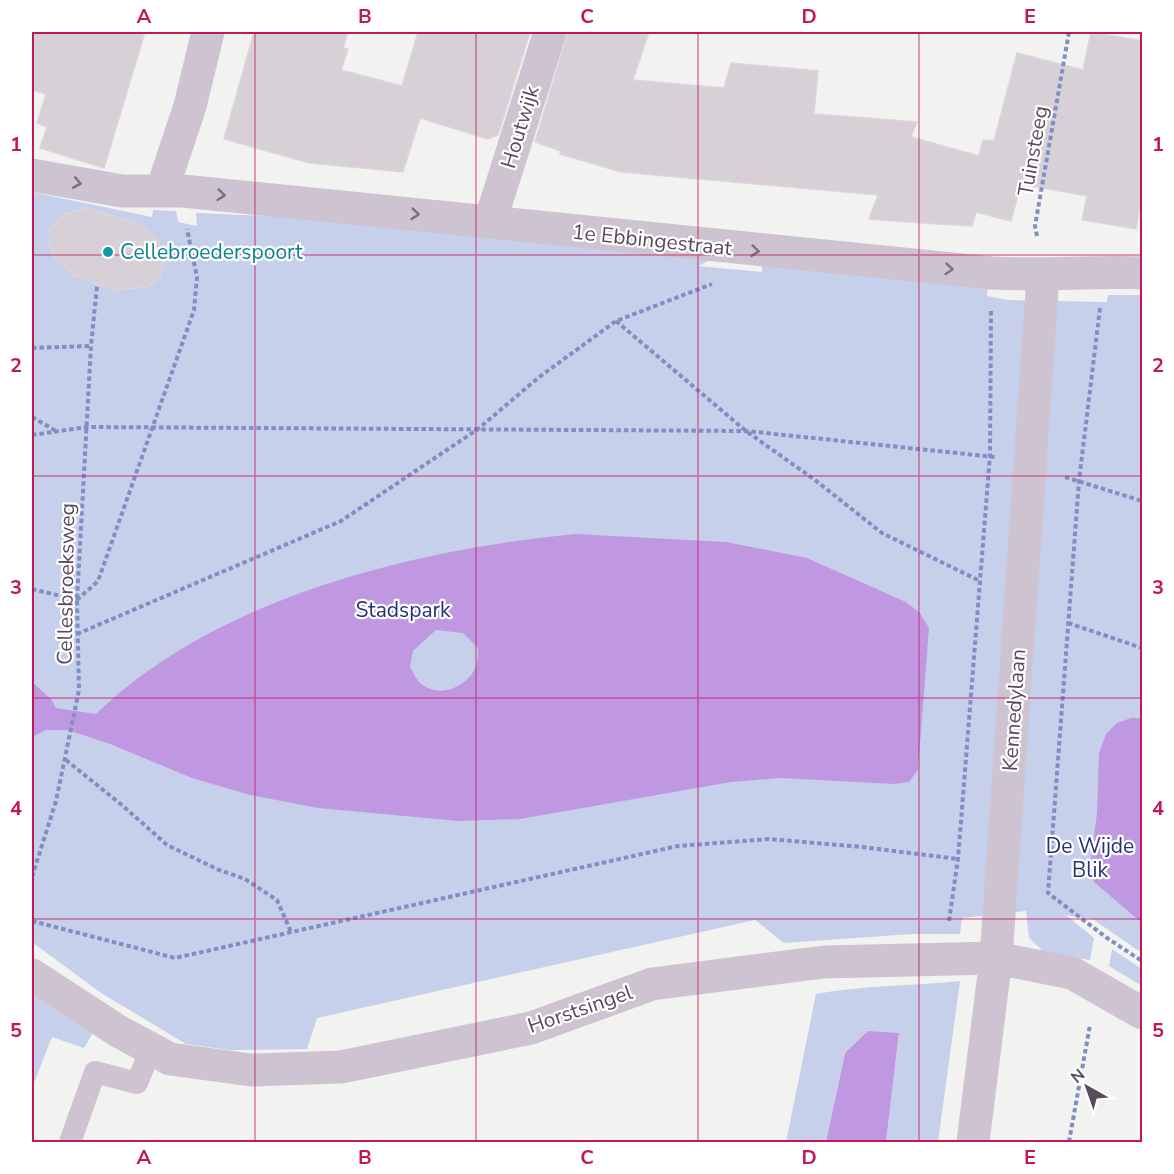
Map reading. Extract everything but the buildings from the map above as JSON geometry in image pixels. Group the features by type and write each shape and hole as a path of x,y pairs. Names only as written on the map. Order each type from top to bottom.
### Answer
{"street":[{"path":"172,191 208,32"},
{"name":"Houtwijk","path":"490,222 550,32"},
{"name":"1e Ebbingestraat","path":"32,175 122,191 172,191 490,222 751,251 992,273 1043,276 1104,272 1143,273"},
{"name":"Kennedylaan","path":"973,1143 996,958 1043,276"},
{"name":"Horstsingel","path":"32,975 118,1030 170,1059 251,1070 341,1067 531,1028 652,984 824,962 996,958 1072,972 1143,1013"}],"lane":[{"path":"70,1143 95,1072 136,1083 152,1048"}],"path":[{"name":"Tuinsteeg","path":"1043,276 1035,226 1069,32"},
{"path":"32,589 77,600 98,581 194,310 197,277 186,226 172,191"},
{"path":"76,634 340,521 478,429 538,378 616,321 751,271 751,251"},
{"path":"1104,272 1079,481 1048,893 1107,938 1143,961"},
{"path":"944,959 958,859 990,455 992,273"},
{"name":"Cellesbroeksweg","path":"32,877 66,760 79,690 77,600 91,346 97,286"},
{"path":"616,321 746,431 815,480 882,533 980,581"},
{"path":"32,348 91,346"},
{"path":"32,417 57,432"},
{"path":"32,436 87,427 746,431 990,455"},
{"path":"1079,481 1143,501"},
{"path":"1068,623 1143,648"},
{"path":"66,760 167,845 219,870 245,879 277,900 291,932"},
{"path":"32,921 175,958 678,846 769,839 862,847 958,859"},
{"path":"1069,1143 1080,1083"}],"green space":[{"name":"Stadspark","path":"32,192 152,217 153,210 176,211 178,222 197,226 196,213 423,222 738,247 698,266 762,272 762,259 988,282 987,296 1008,300 1107,302 1108,295 1142,295 1142,953 1094,920 1066,915 1094,938 1090,960 1045,953 1029,938 1026,911 962,918 960,934 913,934 784,943 755,920 317,1018 307,1049 229,1050 186,1044 101,993 32,942"},
{"path":"1112,949 1142,969 1142,986 1109,966"},
{"path":"960,981 938,1142 886,1142 899,1034 845,1053 826,1142 786,1142 816,994 870,987"},
{"path":"32,990 94,1031 84,1048 52,1037 32,1088"}],"shaded area":[{"path":"575,534 726,542 807,558 906,602 920,613 929,628 918,770 909,782 894,784 781,778 731,782 520,819 459,821 318,808 250,795 192,778 110,744 68,730 46,730 32,737 32,682 51,699 56,708 96,714 145,673 199,639 258,610 320,586 384,567 449,552","holes":["436,630 463,633 478,648 477,665 466,681 443,691 427,688 420,683 410,667 413,651"]},
{"path":"1131,718 1142,718 1142,923 1094,882 1090,866 1097,813 1099,753 1106,734 1117,723"},
{"path":"868,1031 899,1033 886,1142 826,1142 845,1053"}],"place":[{"name":"Cellebroederspoort","path":"108,252"}],"park label":[{"name":"De Wijde Blik","path":"1090,858"}]}
